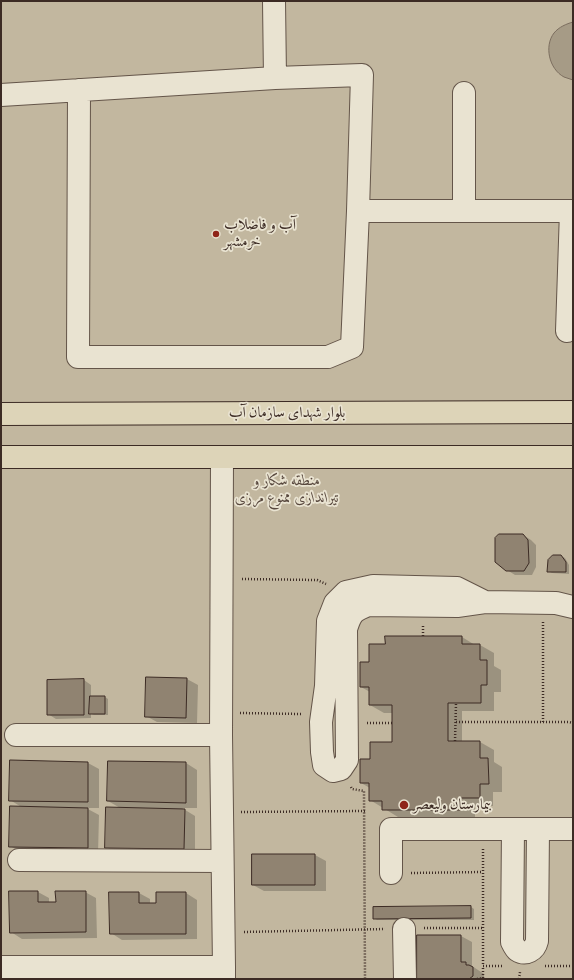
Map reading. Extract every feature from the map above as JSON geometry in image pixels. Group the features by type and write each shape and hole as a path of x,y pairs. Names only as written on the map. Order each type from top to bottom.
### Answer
{"main road":[{"name":"بلوار شهدای سازمان آب","path":"1,414 573,412"},
{"path":"1,457 573,457"}],"street":[{"path":"274,1 275,78"},
{"path":"1,95 79,90 275,78 362,75 352,347 328,357 78,357 79,90"},
{"path":"464,93 464,211"},
{"path":"358,211 572,211 568,331"},
{"path":"1,967 224,973 221,735 222,457"},
{"path":"351,601 346,629 347,760 342,769 333,772 324,766 321,722 326,686 328,621 335,603 351,601 373,586 457,588 485,602 556,603 573,607"},
{"path":"16,735 221,735"},
{"path":"391,873 391,829 573,830"},
{"path":"513,829 512,942 516,949 523,952 531,951 536,946 537,941 538,829"},
{"path":"19,860 222,861"},
{"path":"404,929 405,979"}],"path":[{"path":"238,579 317,580 351,601"},
{"path":"543,603 543,722"},
{"path":"455,741 456,703"},
{"path":"221,713 322,714"},
{"path":"456,722 573,723"},
{"path":"347,723 392,723"},
{"path":"342,769 352,789 364,790 365,979"},
{"path":"222,812 365,812"},
{"path":"365,873 483,872"},
{"path":"224,932 483,928"},
{"path":"477,979 483,978 483,966"}],"green space":[{"name":"منطقه شکار و تیراندازی ممنوع مرزی","path":"1,1 573,1 573,979 1,979"}],"shaded area":[{"path":"573,22 573,80 564,77 555,69 550,57 549,44 554,33 558,29"}],"building":[{"path":"499,534 523,534 528,540 529,563 524,571 506,571 495,562 495,538"},
{"path":"553,555 561,555 566,562 566,572 547,572 548,560"},
{"path":"385,636 462,636 462,644 480,644 480,660 487,660 487,685 481,685 481,703 448,703 448,741 480,741 480,758 488,758 489,784 480,784 480,798 461,798 461,810 382,810 382,801 369,801 369,783 360,783 360,759 370,759 370,742 392,742 392,705 369,705 369,687 360,687 360,662 369,662 369,644 385,644"},
{"path":"146,677 187,678 186,718 145,717"},
{"path":"84,679 84,715 47,715 47,680"},
{"path":"90,696 105,696 105,714 89,714"},
{"path":"10,760 88,762 88,802 9,801"},
{"path":"108,761 186,762 186,803 107,801"},
{"path":"10,806 88,808 88,848 9,847"},
{"path":"106,807 185,809 184,849 105,848"},
{"path":"252,854 315,854 315,885 252,885"},
{"path":"9,891 38,891 38,902 56,902 55,891 86,891 86,932 10,933"},
{"path":"109,892 139,892 139,903 156,903 156,892 186,892 186,934 110,934"},
{"path":"471,906 471,918 373,919 373,907"},
{"path":"417,935 461,935 461,962 466,962 466,965 473,967 473,976 469,979 417,979"}],"place":[{"name":"آب و فاضلاب خرمشهر","path":"216,234"},
{"name":"بیمارستان ولیعصر","path":"404,805"}]}
